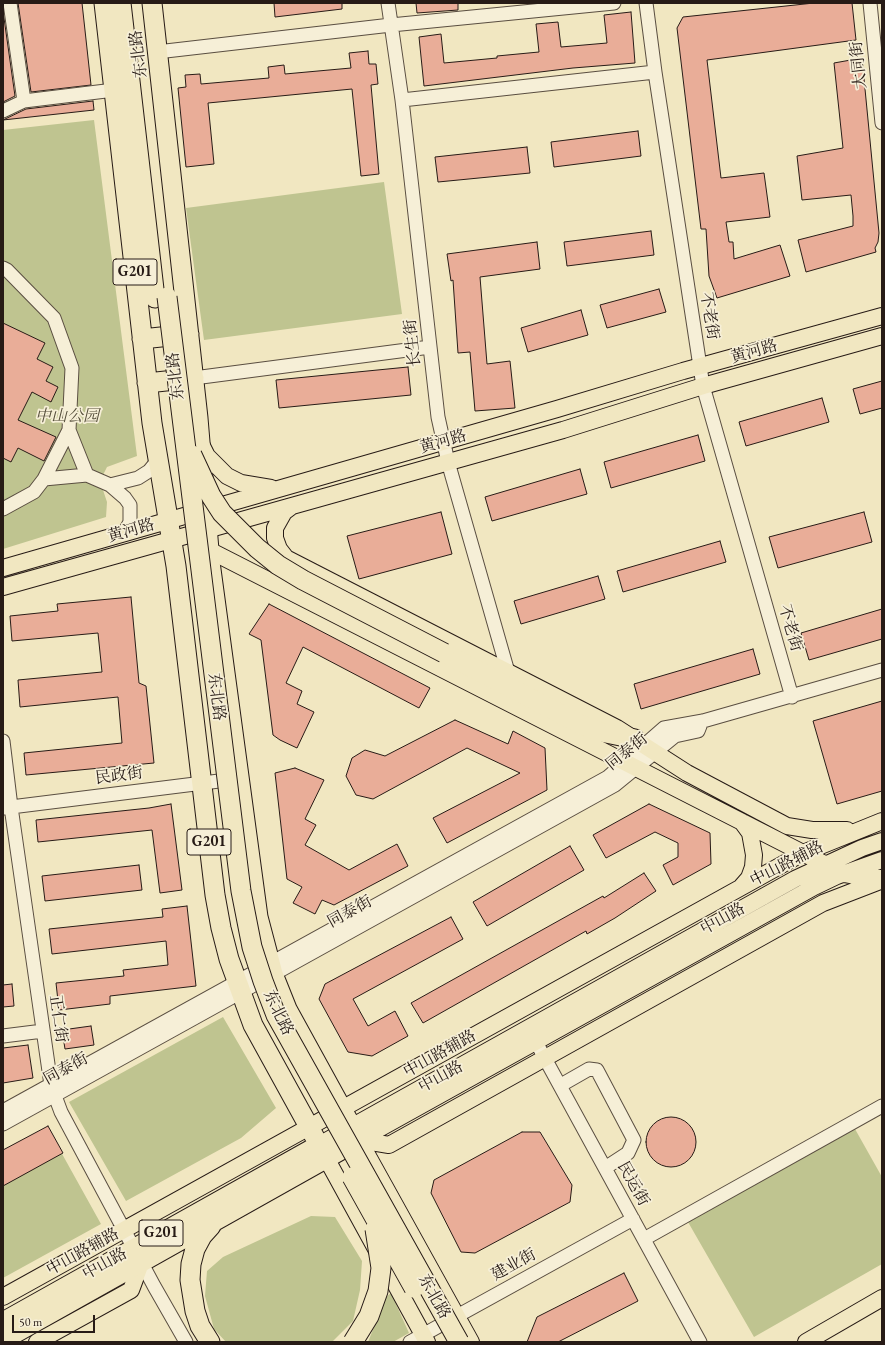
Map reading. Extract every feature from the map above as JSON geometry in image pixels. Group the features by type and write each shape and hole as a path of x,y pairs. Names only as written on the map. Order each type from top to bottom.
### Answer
{"highway":[{"name":"东北路","path":"104,3 147,383 158,460 173,532 215,895 228,959 253,1025 323,1152"},
{"name":"东北路","path":"121,3 161,297 181,420 241,891 252,947 276,1015 459,1342"},
{"name":"东北路","path":"134,3 161,297 172,444 233,924 252,987 266,1020 444,1342"},
{"name":"东北路","path":"152,3 194,378 213,580 255,897 271,969 287,1009 356,1134"},
{"path":"142,339 189,334"},
{"path":"147,383 194,378"},
{"path":"181,420 189,448 211,496 222,513 257,548 278,565 303,580 584,726 645,746"},
{"path":"178,584 213,580"},
{"name":"中山路","path":"3,1340 137,1256 356,1134"},
{"name":"中山路","path":"3,1322 137,1256 214,1222 323,1152"},
{"path":"353,1342 369,1316 378,1291 381,1268 378,1239 372,1214"},
{"path":"210,1342 200,1326 192,1296 191,1264 195,1249 202,1236 214,1222"}],"main road":[{"name":"黄河路","path":"3,587 173,532 206,510 882,316"},
{"name":"黄河路","path":"3,568 124,533 173,532 208,529 563,430 703,386 882,336"},
{"path":"200,442 208,456 227,476 241,483 258,487 278,489"},
{"path":"293,505 284,512 275,528 275,538 279,549 286,558 617,728 687,773 787,826 837,832 862,828"},
{"path":"173,532 844,874 865,878 882,879"},
{"path":"274,583 286,558"},
{"path":"213,580 216,574 222,569 242,567"},
{"name":"中山路辅路","path":"3,1296 803,853 882,821"},
{"path":"740,888 749,878 753,867 754,855 750,833 742,822"},
{"name":"中山路","path":"356,1134 756,901 825,864 882,841"},
{"path":"756,901 803,853"},
{"name":"中山路","path":"356,1134 536,1042 814,887 882,860"},
{"path":"356,1134 390,1145 823,903 882,879"},
{"name":"东北路","path":"356,1134 471,1342"},
{"name":"东北路","path":"323,1152 420,1340"},
{"path":"37,1342 131,1290 137,1256"},
{"path":"806,1342 882,1298"}],"street":[{"path":"10,3 24,101"},
{"name":"长生街","path":"388,3 402,100 438,416 448,462 508,672"},
{"path":"157,52 614,3"},
{"name":"不老街","path":"646,3 655,72 703,386 792,697"},
{"name":"大同街","path":"870,3 882,123"},
{"path":"402,100 655,72"},
{"path":"3,111 24,101 114,90"},
{"path":"3,268 7,270 54,318 72,368 69,430 44,479 34,492 3,509"},
{"path":"194,378 430,346"},
{"path":"69,430 87,475"},
{"path":"110,485 138,478 149,471 158,460"},
{"path":"44,479 87,475 110,485 125,498 130,505 130,522 124,533"},
{"name":"同泰街","path":"3,1124 53,1090 271,969 615,785 645,746 675,736 698,731 703,721 792,697 882,670"},
{"name":"正仁街","path":"3,741 7,808 53,1090 60,1112 137,1256 186,1342"},
{"name":"民政街","path":"7,808 239,778"},
{"path":"3,1036 43,1032"},
{"name":"民运街","path":"536,1042 561,1085 700,1342"},
{"path":"561,1085 590,1069 597,1070 634,1140 628,1153 605,1168"},
{"name":"同泰街","path":"3,1111 53,1090"},
{"path":"644,1239 882,1106"},
{"name":"建业街","path":"420,1340 456,1316 633,1219"}],"green space":[{"name":"中山公园","path":"94,120 137,456 107,467 100,481 107,502 106,517 3,549 3,130"},
{"path":"384,182 402,314 204,340 186,208"},
{"path":"223,1017 276,1108 241,1138 126,1201 69,1102"},
{"path":"855,1129 882,1177 882,1264 754,1337 688,1222"},
{"path":"61,1152 101,1224 3,1278 3,1185"},
{"path":"311,1216 335,1217 362,1261 360,1290 353,1321 332,1342 226,1342 214,1329 205,1296 207,1271 223,1257"},
{"path":"391,1293 409,1333 393,1342 368,1342 386,1297"}],"building":[{"path":"18,3 82,3 91,85 31,92"},
{"path":"274,3 342,3 342,9 275,17"},
{"path":"416,3 458,3 458,10 417,13"},
{"path":"814,3 852,3 856,40 707,60 721,178 764,173 770,217 726,222 729,242 733,242 734,259 780,245 790,276 717,298 709,276 706,229 701,229 677,28 683,17"},
{"path":"3,11 15,96 3,102"},
{"path":"631,12 635,63 573,68 424,86 419,37 441,34 444,63 497,58 497,56 539,52 536,24 558,22 561,47 607,43 604,15"},
{"path":"368,51 369,64 376,64 378,84 371,85 379,174 361,176 352,89 208,103 214,164 186,167 178,88 186,87 185,75 200,74 201,84 269,78 268,67 284,65 285,74 351,68 349,53"},
{"path":"862,58 879,233 878,242 875,248 876,252 806,272 798,240 853,226 853,216 851,195 802,200 797,156 843,148 834,63"},
{"path":"93,101 94,110 3,120 26,109"},
{"path":"638,131 641,156 554,167 551,142"},
{"path":"527,147 530,173 438,182 435,157"},
{"path":"651,231 654,255 567,266 564,242"},
{"path":"537,242 540,269 480,277 487,364 510,361 515,408 475,411 470,352 458,353 453,280 451,281 447,254"},
{"path":"659,289 666,312 607,328 600,305"},
{"path":"581,310 588,335 528,352 521,328"},
{"path":"3,323 45,343 37,359 53,367 46,381 58,387 51,402 32,392 18,420 56,437 44,461 18,448 11,462 3,458"},
{"path":"408,367 411,395 279,408 276,380"},
{"path":"882,381 882,408 860,414 853,389"},
{"path":"822,398 829,422 746,446 739,422"},
{"path":"698,435 705,461 611,488 604,462"},
{"path":"580,469 587,494 492,521 485,497"},
{"path":"441,512 452,554 359,579 347,536"},
{"path":"864,512 872,542 778,568 769,537"},
{"path":"720,541 726,562 623,592 617,571"},
{"path":"598,576 605,599 521,624 514,601"},
{"path":"131,597 139,683 146,686 154,763 26,775 24,753 122,743 118,697 20,707 18,680 102,672 98,633 12,641 10,616 58,611 57,604"},
{"path":"269,604 430,688 419,708 303,647 286,683 302,691 297,704 314,712 297,748 280,740 273,735 261,640 249,634"},
{"path":"882,609 882,639 809,660 801,633"},
{"path":"753,649 760,674 641,709 634,684"},
{"path":"882,701 882,791 837,804 813,721"},
{"path":"455,720 508,744 513,731 545,748 547,790 447,843 433,818 520,773 467,748 373,799 356,795 346,776 352,758 365,750 385,756"},
{"path":"295,768 324,780 305,819 316,825 305,845 349,870 397,844 408,866 334,905 322,900 315,914 293,903 302,887 287,879 275,773"},
{"path":"171,804 182,890 160,893 152,830 38,842 36,820 149,808"},
{"path":"649,804 710,833 711,864 673,885 663,865 678,857 678,843 655,832 606,858 593,835"},
{"path":"570,846 584,870 487,926 473,902"},
{"path":"139,865 142,890 45,901 42,876"},
{"path":"644,873 656,891 615,918 587,934 586,931 423,1023 411,1003 603,896 604,898"},
{"path":"187,906 196,986 110,996 110,1004 59,1010 56,983 124,976 123,970 168,965 166,941 52,954 49,929 163,917 162,909"},
{"path":"451,917 463,939 353,999 368,1026 395,1011 408,1036 372,1056 348,1052 319,999 325,984"},
{"path":"12,984 14,1006 3,1007 3,985"},
{"path":"91,1026 94,1045 65,1049 62,1030"},
{"path":"28,1045 33,1078 3,1083 3,1048"},
{"path":"671,1117 681,1119 689,1124 694,1132 696,1142 694,1152 689,1160 681,1165 671,1167 661,1165 653,1160 648,1152 646,1142 648,1132 653,1124 661,1119"},
{"path":"48,1126 63,1153 3,1186 3,1150"},
{"path":"522,1132 540,1132 572,1185 570,1202 475,1253 461,1252 431,1193 434,1180"},
{"path":"624,1273 638,1301 558,1342 527,1342 537,1317"}]}
